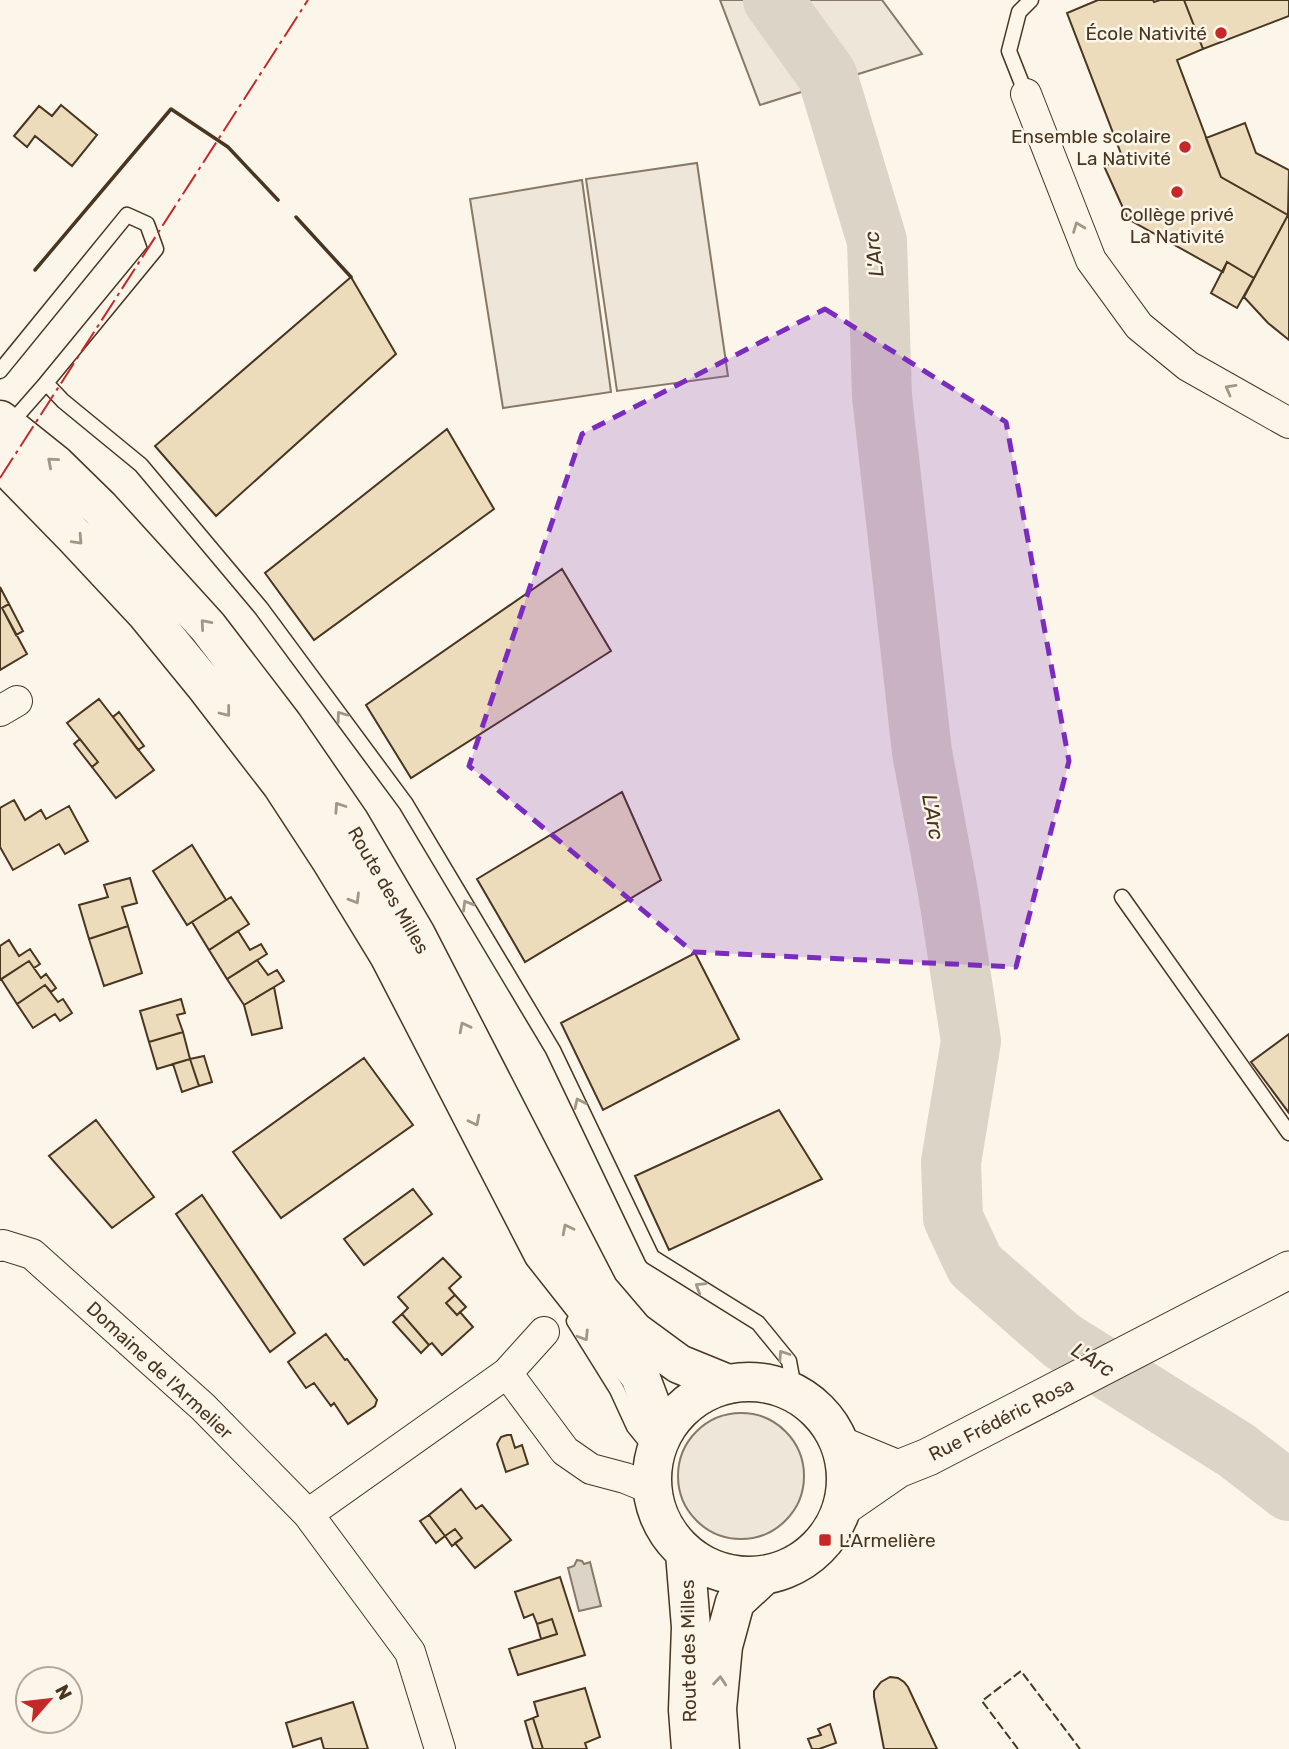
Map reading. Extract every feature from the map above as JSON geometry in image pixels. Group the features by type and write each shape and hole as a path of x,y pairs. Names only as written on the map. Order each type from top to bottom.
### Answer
{"main road":[{"name":"Route des Milles","path":"2,436 75,537 146,613 204,684 282,785 331,860 389,955 543,1253 640,1376 649,1464"},
{"name":"Route des Milles","path":"2,436 55,464 100,508 208,627 283,725 349,821 422,947 598,1290 634,1331 678,1364 728,1384"},
{"path":"762,1383 795,1394 822,1415 840,1445 847,1476 843,1507 825,1540 797,1564 762,1577 735,1576 708,1568 685,1553 662,1524 649,1464 674,1417 689,1402 707,1391 728,1384 762,1383"},
{"name":"Route des Milles","path":"685,1553 691,1627 688,1710 691,1749"},
{"name":"Route des Milles","path":"720,1749 718,1709 723,1646 735,1602 762,1577"}],"street":[{"path":"1026,94 1091,260 1139,326 1188,366 1289,423"},
{"name":"Domaine de l'Armelier","path":"0,1246 32,1254 203,1407 308,1514 410,1652 440,1749"},
{"name":"Rue Frédéric Rosa","path":"843,1507 913,1463 1289,1270"},
{"path":"308,1514 507,1373 544,1332"},
{"path":"507,1373 565,1451 591,1469 649,1464"},
{"path":"840,1445 913,1463"}],"lane":[{"path":"1026,94 1009,51 1019,12 1031,0"},
{"path":"0,371 127,215 147,224 156,249 2,436"},
{"path":"46,383 63,401 141,465 261,608 406,804 553,1050 652,1257 758,1323 789,1361 795,1394"},
{"path":"1122,897 1289,1133"}],"highlighted area":[{"path":"825,309 1006,422 1069,761 1016,967 693,952 469,766 582,434"}],"shaded area":[{"path":"720,0 882,0 922,54 760,105"},
{"path":"697,163 728,376 617,391 586,179"},
{"path":"582,180 611,392 503,408 470,199"},
{"path":"741,1413 765,1418 785,1432 799,1452 804,1476 799,1500 785,1520 765,1534 741,1539 717,1534 697,1520 683,1500 678,1476 683,1452 697,1432 717,1418"},
{"path":"577,1560 584,1564 590,1562 601,1606 579,1611 568,1568 574,1566"}],"building":[{"path":"1098,0 1184,0 1203,49 1177,60 1221,177 1288,215 1254,278 1227,262 1223,272 1128,219 1104,166 1123,159 1067,13"},
{"name":"École Nativité","path":"1184,0 1289,0 1289,16 1203,49"},
{"path":"61,105 97,135 72,166 35,136 27,147 14,136 39,106 52,116"},
{"path":"1245,123 1256,153 1289,170 1288,215 1221,177 1206,138"},
{"path":"1288,215 1289,340 1268,323 1244,297"},
{"path":"1227,262 1254,278 1237,308 1211,293"},
{"path":"351,277 396,354 216,516 155,446"},
{"path":"447,429 494,509 314,640 265,573"},
{"path":"562,569 611,651 411,778 366,705"},
{"path":"0,587 9,604 2,608 27,654 0,670"},
{"path":"9,604 23,631 16,635 2,608"},
{"path":"99,699 154,770 116,798 92,767 98,762 67,723"},
{"path":"119,712 144,746 138,750 113,717"},
{"path":"80,739 98,762 92,767 74,744"},
{"path":"622,792 661,880 525,962 477,879"},
{"path":"14,800 25,820 41,810 46,819 69,806 88,841 65,854 59,844 13,870 0,847 0,808"},
{"path":"192,845 226,900 187,925 153,871"},
{"path":"130,878 137,903 122,907 128,926 89,939 79,905 108,897 104,885"},
{"path":"231,897 249,924 209,950 192,922"},
{"path":"128,926 142,973 104,986 89,939"},
{"path":"238,931 250,950 261,944 267,954 227,979 209,950"},
{"path":"9,940 19,956 30,949 40,964 34,968 29,961 0,980 0,946"},
{"path":"695,953 739,1039 603,1110 561,1023"},
{"path":"257,960 268,975 277,970 284,981 244,1005 227,979"},
{"path":"29,961 41,978 46,974 56,988 51,992 45,985 17,1004 1,979"},
{"path":"45,985 58,1002 63,999 72,1013 60,1021 55,1014 33,1028 17,1004"},
{"path":"274,987 282,1028 252,1035 244,1005"},
{"path":"181,999 185,1013 177,1015 183,1032 149,1042 140,1011"},
{"path":"183,1032 190,1059 157,1069 149,1042"},
{"path":"1289,1034 1289,1113 1251,1062"},
{"path":"204,1056 212,1082 199,1086 190,1059"},
{"path":"364,1058 413,1125 281,1218 233,1152"},
{"path":"190,1059 199,1086 182,1092 173,1064"},
{"path":"779,1110 822,1179 669,1250 635,1176"},
{"path":"96,1120 154,1197 112,1228 49,1156"},
{"path":"413,1189 432,1214 364,1265 344,1239"},
{"path":"202,1195 295,1333 270,1352 176,1214"},
{"path":"443,1258 461,1277 449,1288 455,1295 446,1303 457,1315 460,1312 473,1327 442,1355 432,1343 429,1345 402,1314 408,1308 398,1297"},
{"path":"455,1295 466,1307 457,1315 446,1303"},
{"path":"402,1314 429,1345 421,1353 393,1322"},
{"path":"326,1334 377,1400 375,1406 348,1424 334,1403 331,1406 314,1383 306,1388 288,1362"},
{"path":"511,1435 515,1448 522,1445 528,1464 506,1472 497,1444 501,1437"},
{"path":"461,1489 476,1509 482,1505 511,1540 475,1568 455,1543 462,1538 455,1529 445,1536 429,1515"},
{"path":"429,1515 445,1536 436,1543 420,1521"},
{"path":"455,1529 462,1538 452,1546 445,1536"},
{"path":"560,1577 585,1655 518,1675 509,1649 557,1634 552,1619 537,1624 533,1614 524,1618 515,1592"},
{"path":"552,1619 557,1634 541,1639 537,1624"},
{"path":"890,1677 898,1678 908,1687 937,1749 884,1749 874,1691 881,1682"},
{"path":"585,1688 600,1737 585,1743 587,1749 543,1749 533,1718 538,1716 534,1702"},
{"path":"353,1702 368,1749 324,1749 321,1738 293,1747 286,1723"},
{"path":"533,1718 543,1749 533,1749 525,1721"},
{"path":"830,1724 836,1743 812,1749 808,1739 821,1735 818,1729"}],"waterway":[{"name":"L'Arc","path":"773,0 827,75 877,241 882,396 922,752 948,892 971,1041 951,1162 953,1218 975,1265 1062,1341 1236,1450 1289,1491"}],"fence":[{"path":"1018,1749 982,1701 1021,1671 1080,1749"}],"wall":[{"path":"35,270 171,109 228,147 278,200"},
{"path":"296,217 351,277"}],"power":[{"path":"0,478 308,0"}],"place":[{"name":"École Nativité","path":"1221,33"},
{"name":"Ensemble scolaire La Nativité","path":"1185,147"},
{"name":"Collège privé La Nativité","path":"1177,192"},
{"name":"L'Armelière","path":"825,1540"}]}
